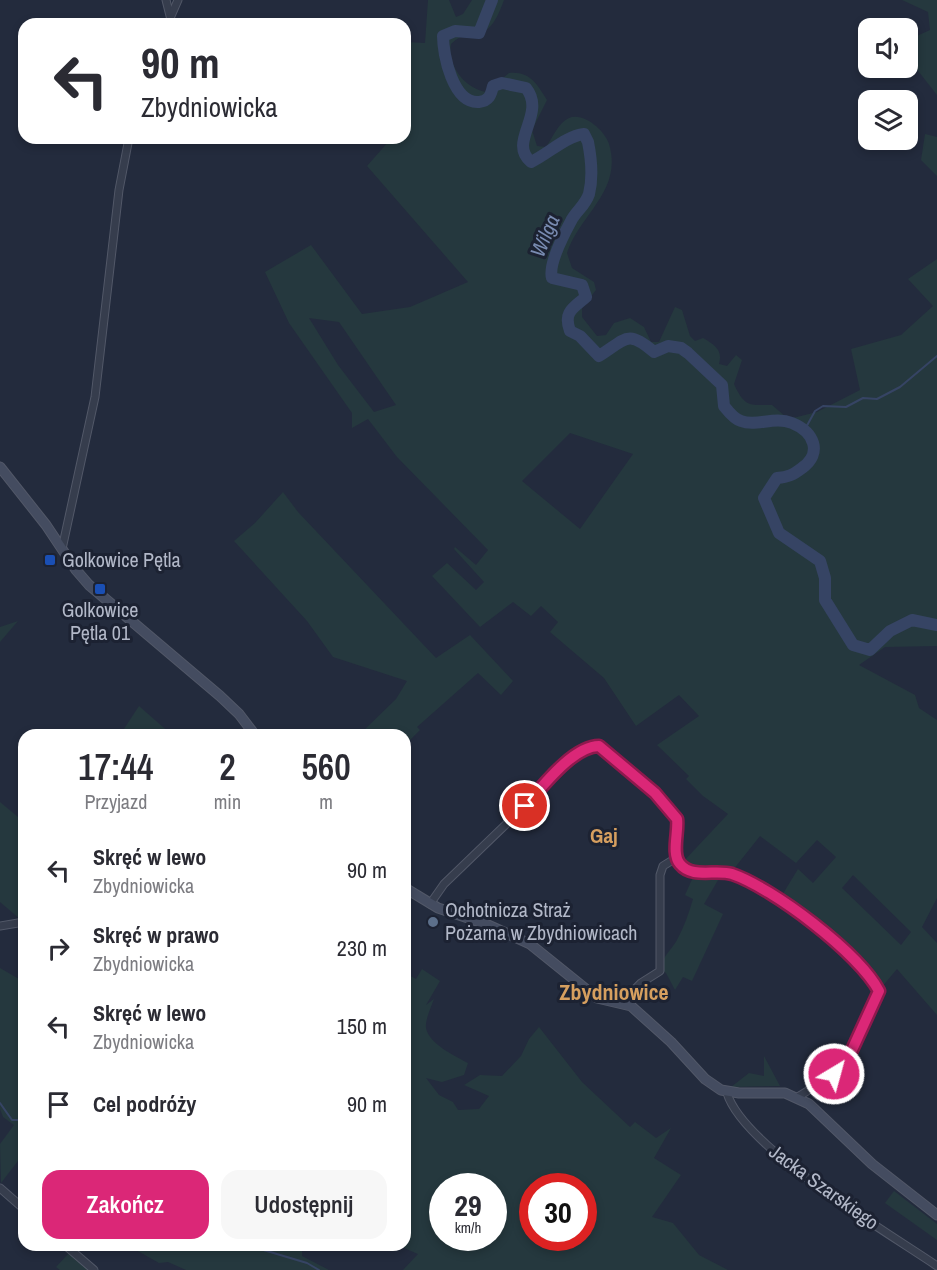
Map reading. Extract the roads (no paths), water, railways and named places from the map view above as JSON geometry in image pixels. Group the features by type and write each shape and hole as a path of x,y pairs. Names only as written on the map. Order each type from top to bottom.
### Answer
{"street":[{"path":"166,0 170,18"},
{"path":"172,18 178,0"},
{"path":"62,549 95,397 119,190 128,144"},
{"path":"0,467 89,585 220,696 250,729"},
{"path":"430,904 444,884 525,806 558,770 592,746 599,746 655,793 677,819 676,858 689,871 732,874 797,910 866,973 879,991 852,1050 840,1068 796,1098"},
{"path":"621,1003 641,983 660,971 660,875 663,866 676,858"},
{"path":"411,892 430,904 530,944 597,998 621,1003 642,1014 705,1079 727,1093 785,1093 809,1104 872,1164 937,1215"},
{"path":"0,926 18,923"},
{"name":"Jacka Szarskiego","path":"727,1093 730,1103 743,1120 775,1154 937,1266"},
{"path":"0,1188 18,1204"},
{"path":"72,1251 94,1270"}],"waterway":[{"name":"Wilga","path":"492,0 479,33 455,31 443,36 445,55 456,87 470,101 479,102 489,97 493,86 502,83 526,88 531,98 532,108 523,146 531,162 577,135 584,134 588,142 591,168 589,194 573,217 554,258 551,272 552,278 582,285 586,297 570,311 568,319 570,331 580,336 599,356 626,339 638,341 654,352 668,346 681,348 722,385 724,406 736,419 747,423 785,421 800,427 813,443 814,450 809,462 793,474 777,478 764,498 779,533 820,561 825,578 825,600 853,645 870,650 890,631 912,620 937,625"},
{"path":"804,431 815,411 823,406 846,407 863,398 877,399 900,387 937,356"},
{"path":"0,1103 12,1120 18,1120"},
{"path":"267,1251 307,1263 319,1270"}],"place":[{"name":"Golkowice Pętla","path":"50,560"},
{"name":"Golkowice Pętla 01","path":"100,589"},
{"name":"Ochotnicza Straż Pożarna w Zbydniowicach","path":"433,922"}],"district":[{"name":"Gaj","path":"604,836"},
{"name":"Zbydniowice","path":"614,992"}]}
